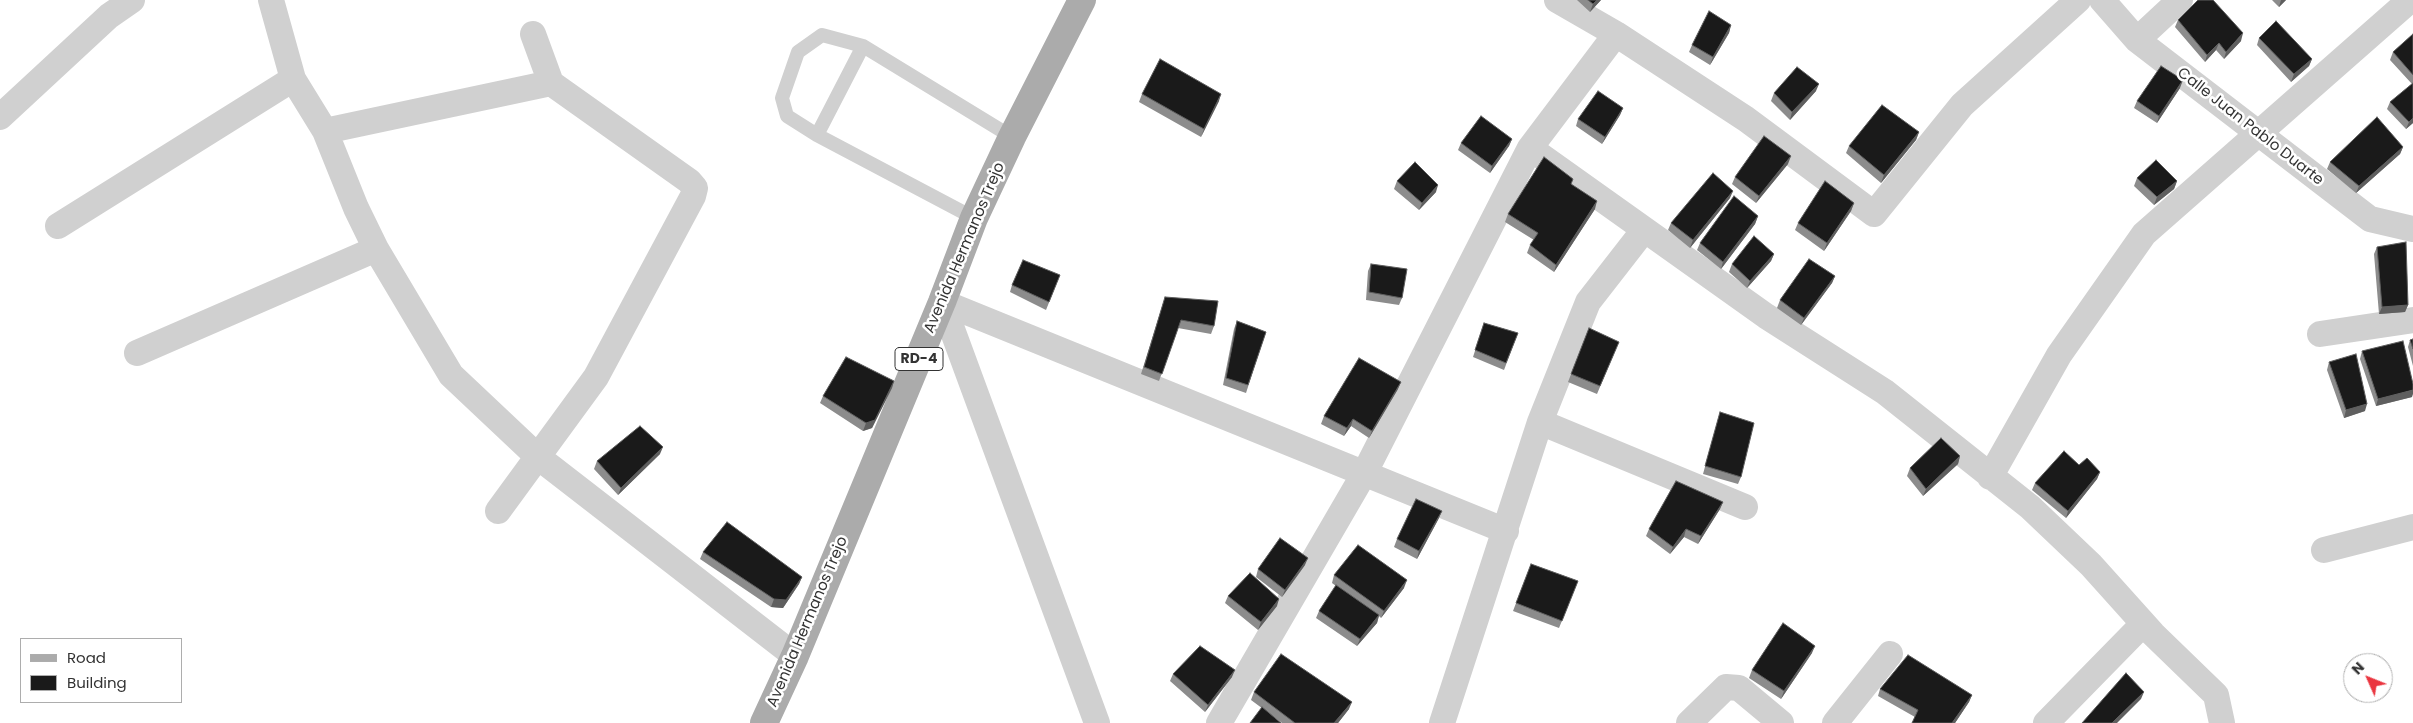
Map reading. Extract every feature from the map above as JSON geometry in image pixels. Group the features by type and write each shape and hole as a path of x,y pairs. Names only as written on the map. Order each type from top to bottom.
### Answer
{"main road":[{"name":"Avenida Hermanos Trejo","path":"764,723 795,656 942,302 974,218 1012,137 1082,0"}],"street":[{"path":"0,117 109,16 132,0"},
{"path":"272,0 293,79 325,131 356,208 376,249 451,375 538,456 795,656"},
{"path":"1558,0 1616,34 1746,119 1874,214 1962,105 2078,0"},
{"name":"Calle Juan Pablo Duarte","path":"2102,0 2137,40 2370,219 2413,229"},
{"path":"2137,40 2180,0"},
{"path":"1990,477 2060,355 2144,234 2410,2"},
{"path":"498,511 596,376 693,196 695,188 689,181 552,83 533,34"},
{"path":"1218,723 1365,472 1530,148 1616,34"},
{"path":"58,226 293,79"},
{"path":"325,131 552,83"},
{"path":"1530,148 1766,316 1885,392 2030,507 2091,565 2143,624 2216,695 2222,723"},
{"path":"1442,723 1540,422 1588,302 1644,230"},
{"path":"137,353 376,249"},
{"path":"942,302 1365,472 1506,531"},
{"path":"942,302 1097,723"},
{"path":"2320,334 2413,320"},
{"path":"1540,422 1745,507"},
{"path":"2324,550 2413,527"},
{"path":"2048,722 2143,624"},
{"path":"1835,723 1890,654"},
{"path":"1689,723 1726,687 1739,688 1781,723"}],"lane":[{"path":"974,218 787,116 782,98 798,52 822,35 863,46 1012,137"},
{"path":"817,134 863,46"}],"building":[{"path":"1588,0 1597,0 1593,4"},
{"path":"2198,0 2213,0 2243,33 2226,52 2219,43 2207,55 2178,20"},
{"path":"1709,11 1731,25 1713,57 1692,45"},
{"path":"2276,21 2312,59 2294,74 2259,38"},
{"path":"2413,34 2413,75 2393,52"},
{"path":"1160,59 1221,94 1204,129 1142,94"},
{"path":"2161,66 2183,80 2159,116 2137,101"},
{"path":"1797,67 1819,84 1792,112 1774,93"},
{"path":"2413,83 2413,118 2409,122 2390,102"},
{"path":"1598,91 1623,108 1605,137 1578,119"},
{"path":"1882,105 1919,132 1884,175 1849,146"},
{"path":"1481,116 1512,139 1492,166 1461,143"},
{"path":"2377,117 2403,147 2359,186 2330,162"},
{"path":"1764,136 1791,156 1759,196 1735,177"},
{"path":"1544,157 1573,179 1571,184 1597,201 1556,265 1530,245 1538,233 1508,214"},
{"path":"2156,160 2177,181 2157,197 2137,178"},
{"path":"1415,162 1438,185 1422,203 1397,181"},
{"path":"1713,173 1733,191 1693,240 1671,223"},
{"path":"1825,181 1854,203 1827,243 1798,223"},
{"path":"1734,196 1758,216 1723,262 1700,243"},
{"path":"1754,236 1774,254 1750,281 1732,264"},
{"path":"2406,242 2408,305 2382,307 2377,247"},
{"path":"1809,259 1835,276 1804,318 1780,300"},
{"path":"1023,260 1060,275 1049,302 1012,285"},
{"path":"1371,264 1407,269 1402,298 1369,292"},
{"path":"1165,297 1218,301 1214,326 1181,320 1162,374 1144,367"},
{"path":"1237,321 1266,332 1248,385 1226,378"},
{"path":"1484,323 1518,333 1506,363 1475,350"},
{"path":"1589,328 1619,342 1600,386 1571,374"},
{"path":"2403,341 2413,390 2378,399 2362,351"},
{"path":"2356,354 2367,404 2346,410 2329,362"},
{"path":"846,357 894,381 875,420 866,423 823,396"},
{"path":"1359,358 1401,382 1372,431 1353,419 1347,428 1324,416"},
{"path":"1720,412 1754,423 1741,477 1705,466"},
{"path":"640,426 663,447 621,488 597,461"},
{"path":"1941,438 1960,456 1926,489 1910,468"},
{"path":"2064,451 2079,465 2087,458 2100,472 2068,511 2035,483"},
{"path":"1676,481 1723,502 1701,536 1686,529 1673,547 1649,529"},
{"path":"1416,499 1442,511 1419,551 1397,539"},
{"path":"727,522 802,577 786,600 774,599 703,552"},
{"path":"1280,538 1308,558 1285,590 1258,569"},
{"path":"1358,545 1407,580 1384,611 1334,575"},
{"path":"1531,564 1578,581 1562,621 1516,603"},
{"path":"1250,573 1279,599 1261,622 1228,596"},
{"path":"1336,585 1379,615 1360,639 1319,611"},
{"path":"1783,623 1815,646 1784,691 1752,670"},
{"path":"1200,646 1235,670 1208,705 1173,674"},
{"path":"1281,654 1352,702 1334,723 1295,723 1254,692"},
{"path":"1908,655 1972,695 1952,723 1912,723 1918,710 1880,689"},
{"path":"2126,673 2144,692 2112,723 2082,723"},
{"path":"1262,707 1281,723 1250,723"}]}
